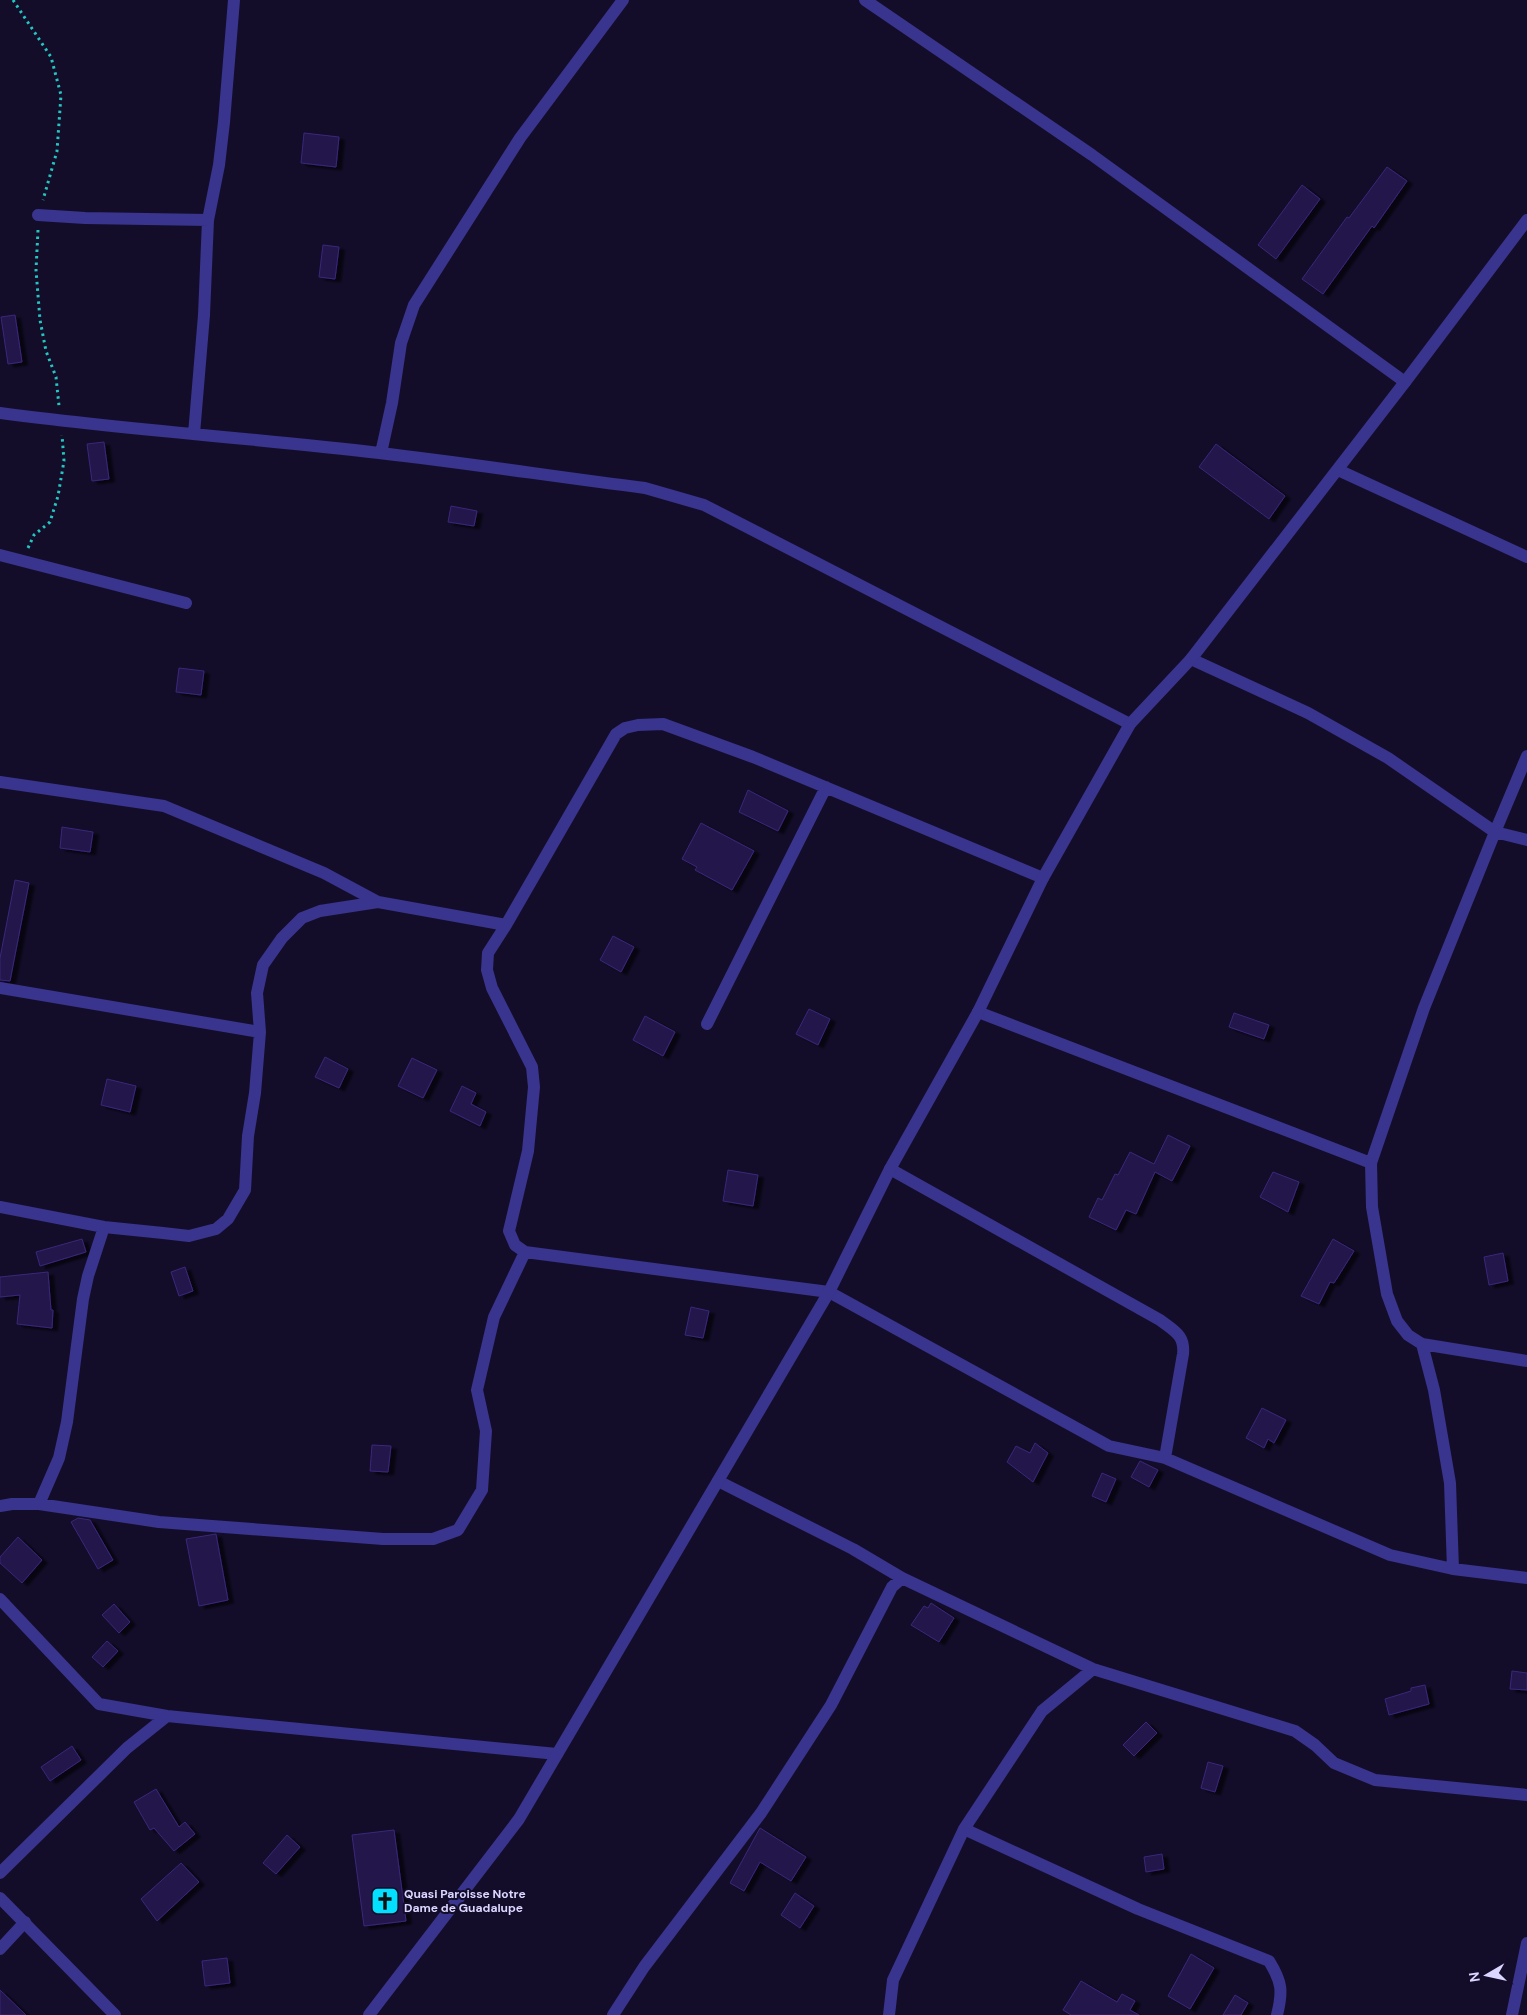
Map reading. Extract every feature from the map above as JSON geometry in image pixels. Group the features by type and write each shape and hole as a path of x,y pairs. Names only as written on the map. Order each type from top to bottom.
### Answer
{"street":[{"path":"194,434 204,315 208,220 222,139 234,0"},
{"path":"381,453 392,403 401,343 414,305 520,138 623,0"},
{"path":"865,0 1092,155 1406,382"},
{"path":"38,215 85,218 208,220"},
{"path":"369,2015 520,1819 829,1292 890,1169 978,1012 1043,878 1130,724 1191,659 1406,382 1527,220"},
{"path":"0,414 61,422 381,453 644,488 704,505 1130,724"},
{"path":"1338,470 1527,557"},
{"path":"0,555 21,562 186,603"},
{"path":"1191,659 1308,713 1388,758 1494,832 1527,840"},
{"path":"1043,878 753,757 663,724 638,725 625,728 616,734 488,953 487,970 492,988 532,1067 534,1087 528,1151 509,1231 515,1245 525,1252 829,1292 1109,1446 1165,1458 1390,1555 1453,1569 1527,1578"},
{"path":"1527,756 1494,832 1424,1008 1370,1163 1372,1208 1387,1294 1397,1321 1408,1335 1422,1344 1527,1362"},
{"path":"0,782 89,797 164,806 324,873 378,902 506,925"},
{"path":"706,1024 826,787"},
{"path":"0,1207 104,1227 189,1236 216,1229 228,1220 245,1190 248,1136 260,1032 257,993 263,965 282,938 302,918 320,911 378,902"},
{"path":"0,988 260,1032"},
{"path":"978,1012 1370,1163"},
{"path":"890,1169 1160,1320 1181,1337 1184,1343 1183,1354 1165,1458"},
{"path":"39,1504 59,1458 68,1422 82,1299 104,1227"},
{"path":"0,1506 39,1504 159,1522 383,1539 433,1538 458,1530 482,1490 486,1431 477,1390 494,1317 525,1252"},
{"path":"1422,1344 1434,1390 1450,1483 1453,1569"},
{"path":"718,1481 853,1549 902,1578 1093,1669 1295,1731 1315,1745 1334,1763 1375,1780 1527,1795"},
{"path":"613,2015 644,1968 766,1805 831,1705 892,1587 902,1578"},
{"path":"0,1599 100,1704 167,1716 557,1754"},
{"path":"889,2015 893,1980 964,1829 1042,1711 1093,1669"},
{"path":"0,1873 127,1748 167,1716"},
{"path":"964,1829 1138,1909 1269,1961 1279,1978 1282,1996 1277,2015"},
{"path":"0,1898 115,2015"},
{"path":"0,1949 25,1922"},
{"path":"1512,2015 1527,1943"}],"path":[{"path":"13,0 51,58 61,95 57,151 38,215 36,270 40,320 46,351 56,377 64,461 58,496 50,522 34,535 21,562"}],"building":[{"path":"304,133 339,137 336,167 301,163"},
{"path":"1387,167 1407,181 1374,228 1372,226 1323,294 1302,279 1347,217 1349,218"},
{"path":"1302,185 1320,199 1276,259 1258,245"},
{"path":"323,245 339,247 335,279 319,277"},
{"path":"15,315 22,362 8,364 1,317"},
{"path":"104,442 109,479 92,481 87,444"},
{"path":"1216,444 1285,496 1269,519 1199,467"},
{"path":"451,506 477,511 474,526 448,522"},
{"path":"179,668 204,671 201,695 176,692"},
{"path":"748,790 788,811 778,831 739,812"},
{"path":"701,823 754,851 732,890 695,870 697,867 682,859"},
{"path":"62,827 93,832 90,852 60,848"},
{"path":"15,880 29,883 10,981 0,980 0,958"},
{"path":"613,936 634,947 621,972 600,960"},
{"path":"809,1009 830,1019 818,1045 796,1034"},
{"path":"1234,1013 1269,1025 1264,1039 1229,1027"},
{"path":"645,1016 675,1032 663,1056 633,1040"},
{"path":"325,1057 348,1069 339,1088 315,1077"},
{"path":"412,1058 437,1070 423,1098 398,1086"},
{"path":"107,1079 136,1086 130,1112 101,1105"},
{"path":"462,1086 476,1093 471,1104 486,1112 480,1126 450,1111"},
{"path":"1168,1135 1190,1146 1172,1181 1155,1172 1136,1214 1126,1210 1116,1230 1089,1217 1098,1198 1102,1200 1115,1174 1118,1175 1130,1152 1154,1164"},
{"path":"728,1170 758,1175 753,1206 723,1201"},
{"path":"1273,1172 1299,1182 1288,1212 1260,1197"},
{"path":"82,1239 86,1252 40,1266 36,1252"},
{"path":"1333,1239 1354,1251 1334,1283 1330,1282 1319,1304 1301,1296"},
{"path":"1503,1253 1508,1281 1489,1285 1484,1257"},
{"path":"185,1267 193,1291 179,1296 171,1272"},
{"path":"48,1272 51,1310 53,1310 52,1328 17,1324 20,1295 0,1297 0,1277"},
{"path":"691,1307 709,1311 703,1338 685,1335"},
{"path":"1262,1408 1286,1420 1274,1443 1268,1439 1264,1448 1246,1438"},
{"path":"1035,1443 1048,1453 1033,1482 1007,1462 1016,1446 1030,1453"},
{"path":"372,1445 391,1446 388,1472 370,1471"},
{"path":"1140,1461 1158,1470 1149,1487 1131,1477"},
{"path":"1102,1473 1116,1479 1106,1502 1092,1496"},
{"path":"78,1518 90,1520 113,1560 98,1569 71,1522"},
{"path":"216,1534 228,1600 199,1606 186,1539"},
{"path":"18,1537 42,1560 22,1583 0,1563 0,1557"},
{"path":"931,1603 954,1618 939,1642 911,1625 924,1606 928,1608"},
{"path":"114,1604 130,1622 119,1633 102,1615"},
{"path":"107,1641 118,1651 103,1667 92,1657"},
{"path":"1512,1671 1527,1673 1527,1690 1510,1689"},
{"path":"1425,1685 1429,1704 1389,1715 1385,1699 1411,1691 1411,1688"},
{"path":"1146,1722 1157,1733 1134,1756 1123,1745"},
{"path":"72,1746 81,1760 50,1781 41,1767"},
{"path":"1208,1762 1223,1766 1215,1792 1201,1788"},
{"path":"156,1789 179,1827 185,1822 195,1834 174,1851 154,1828 150,1830 134,1802"},
{"path":"760,1828 806,1857 791,1881 760,1862 744,1891 730,1883"},
{"path":"394,1830 406,1921 364,1926 352,1835"},
{"path":"287,1835 300,1847 276,1874 263,1863"},
{"path":"1162,1854 1164,1869 1146,1872 1144,1857"},
{"path":"181,1863 199,1882 157,1921 141,1899"},
{"path":"795,1893 814,1906 800,1928 781,1915"},
{"path":"1191,1954 1214,1968 1190,2009 1168,1996"},
{"path":"227,1958 230,1983 205,1986 202,1961"},
{"path":"1081,1981 1117,2002 1122,1994 1135,2001 1130,2010 1139,2015 1071,2015 1063,2010"},
{"path":"0,1990 26,2015 0,2015"},
{"path":"1235,1995 1248,2003 1241,2015 1223,2015"}],"place":[{"name":"Quasi Paroisse Notre Dame de Guadalupe","path":"385,1901"}]}
